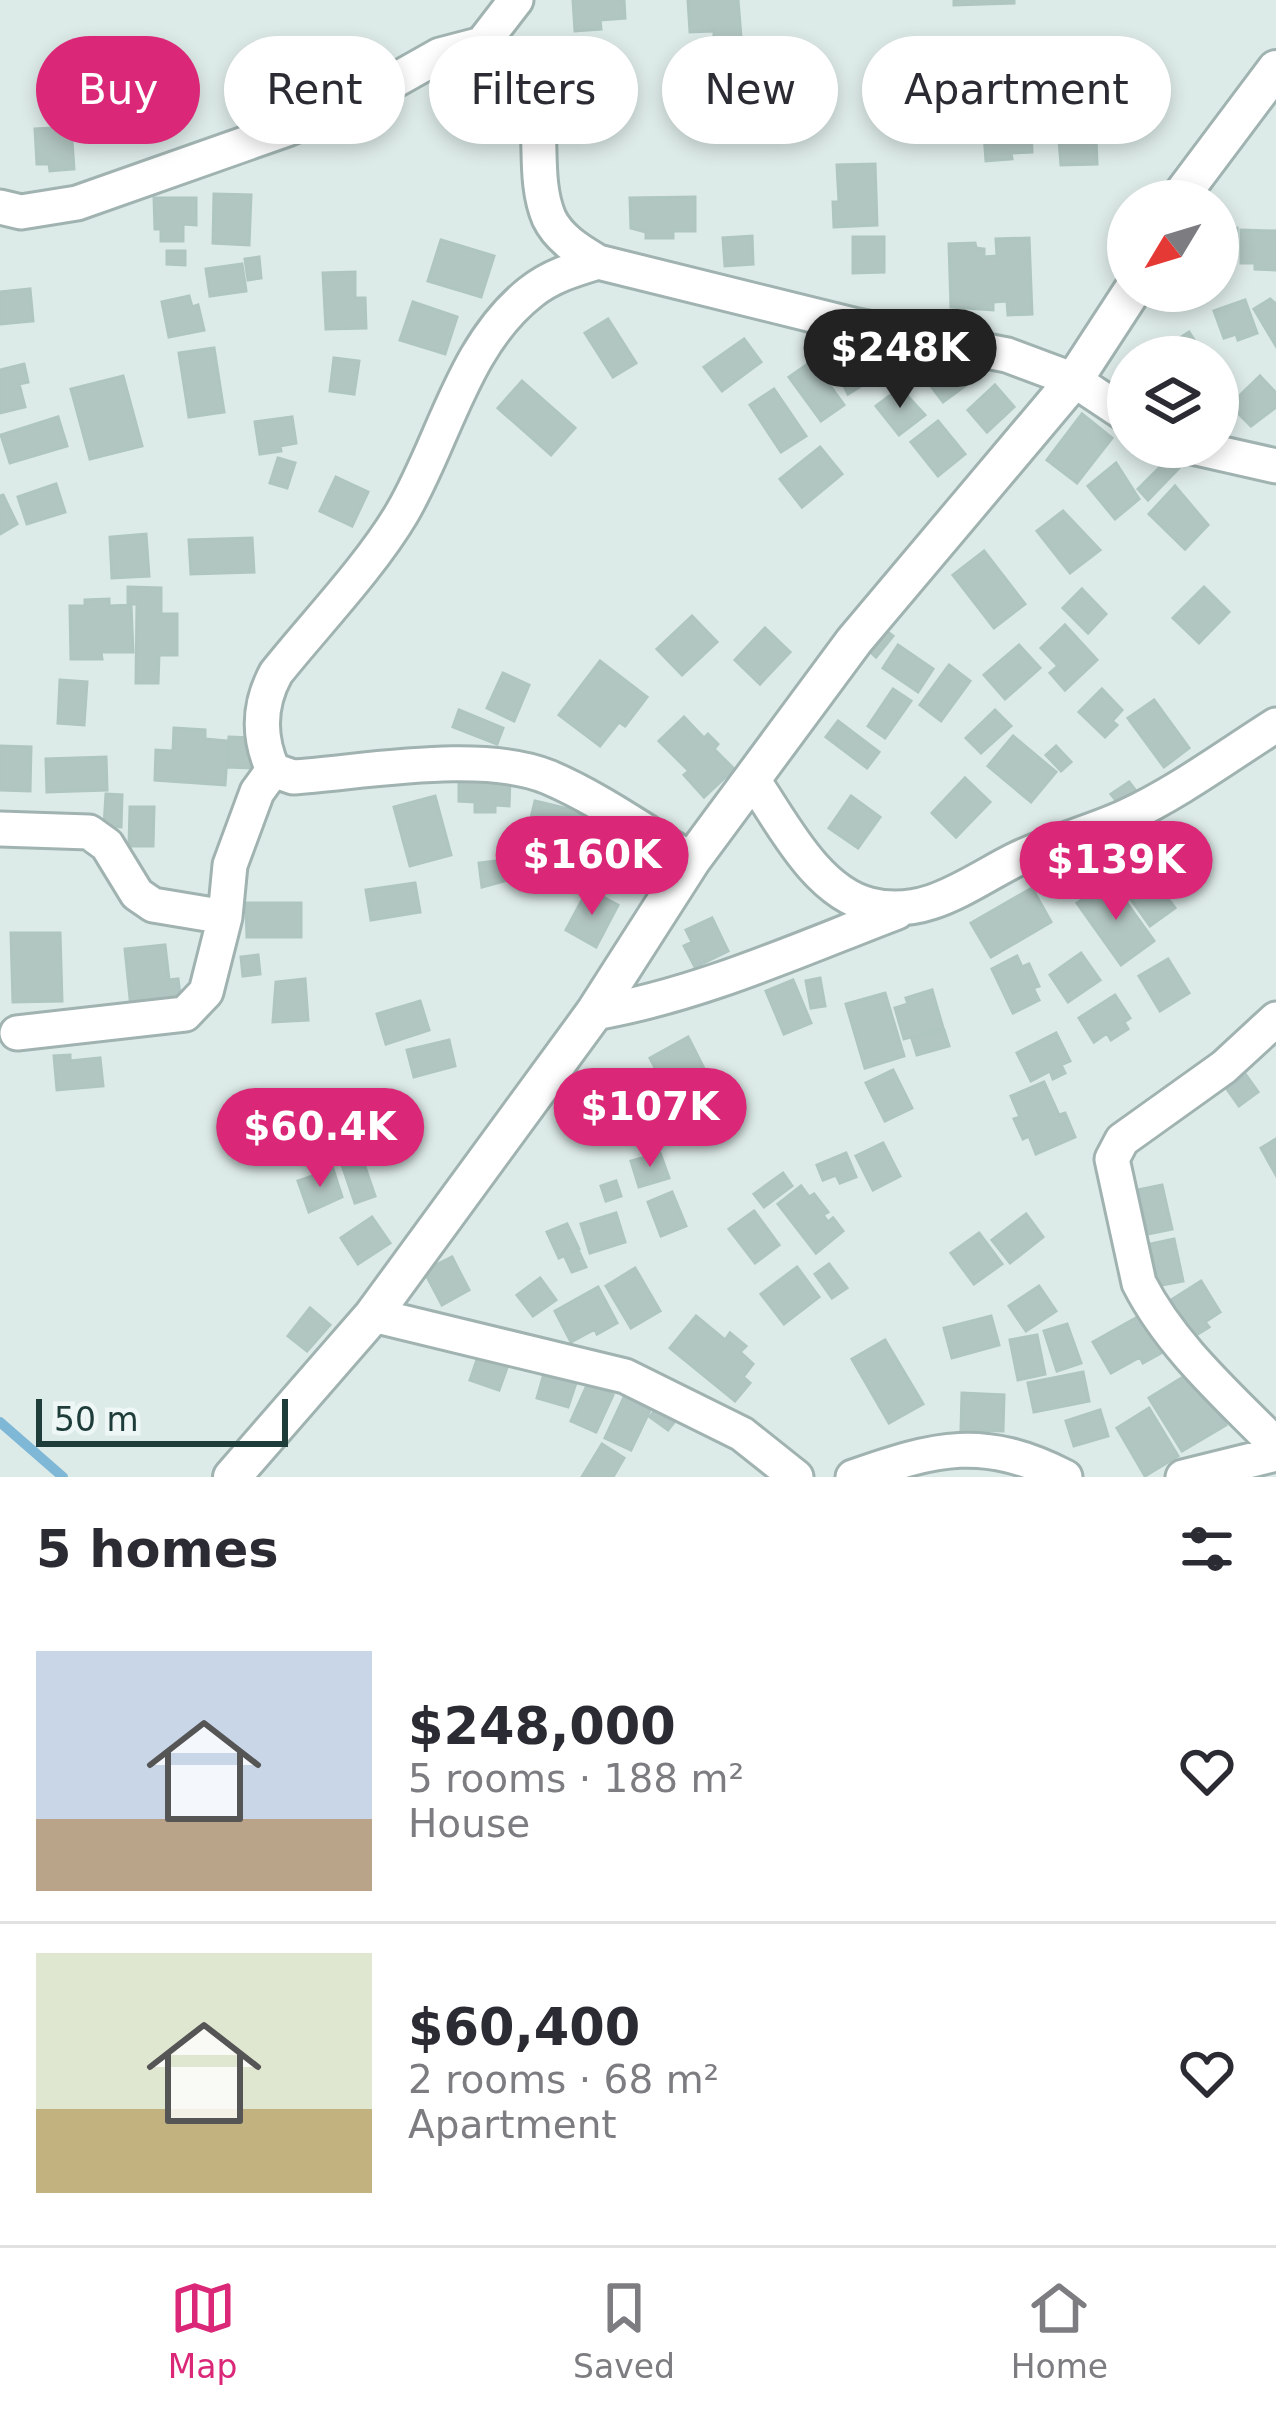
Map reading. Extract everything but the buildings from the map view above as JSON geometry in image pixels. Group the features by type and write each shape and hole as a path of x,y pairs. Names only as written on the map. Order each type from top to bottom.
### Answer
{"street":[{"path":"488,36 516,0"},
{"path":"0,207 47,211 77,203 287,129 369,95 429,61"},
{"path":"1193,180 1276,69"},
{"path":"541,144 550,219 570,245 598,262 857,326 1007,355 1073,380 1107,402"},
{"path":"598,262 565,272 531,292 502,323 463,382 401,515 276,673 266,691 264,751 273,770 292,777 473,764 509,766 549,777 692,860"},
{"path":"232,1477 373,1315 594,1013 692,860 854,641 1073,380 1118,312"},
{"path":"1239,458 1276,466"},
{"path":"594,1013 648,1004 910,907 948,898 1016,859 1123,818 1168,795 1276,725"},
{"path":"17,1034 185,1014 206,992 225,917 230,865 257,792 273,770"},
{"path":"753,779 813,864 837,888 869,905 910,907"},
{"path":"0,829 89,832 106,845 137,894 153,905 225,917"},
{"path":"1276,1019 1224,1066 1122,1140 1112,1159 1139,1282 1148,1301 1196,1364 1276,1445"},
{"path":"373,1315 625,1376 742,1434 796,1477"},
{"path":"853,1477 937,1450 976,1449 1026,1457 1065,1477"},
{"path":"1183,1477 1276,1454"}],"waterway":[{"path":"0,1422 63,1477"}]}
